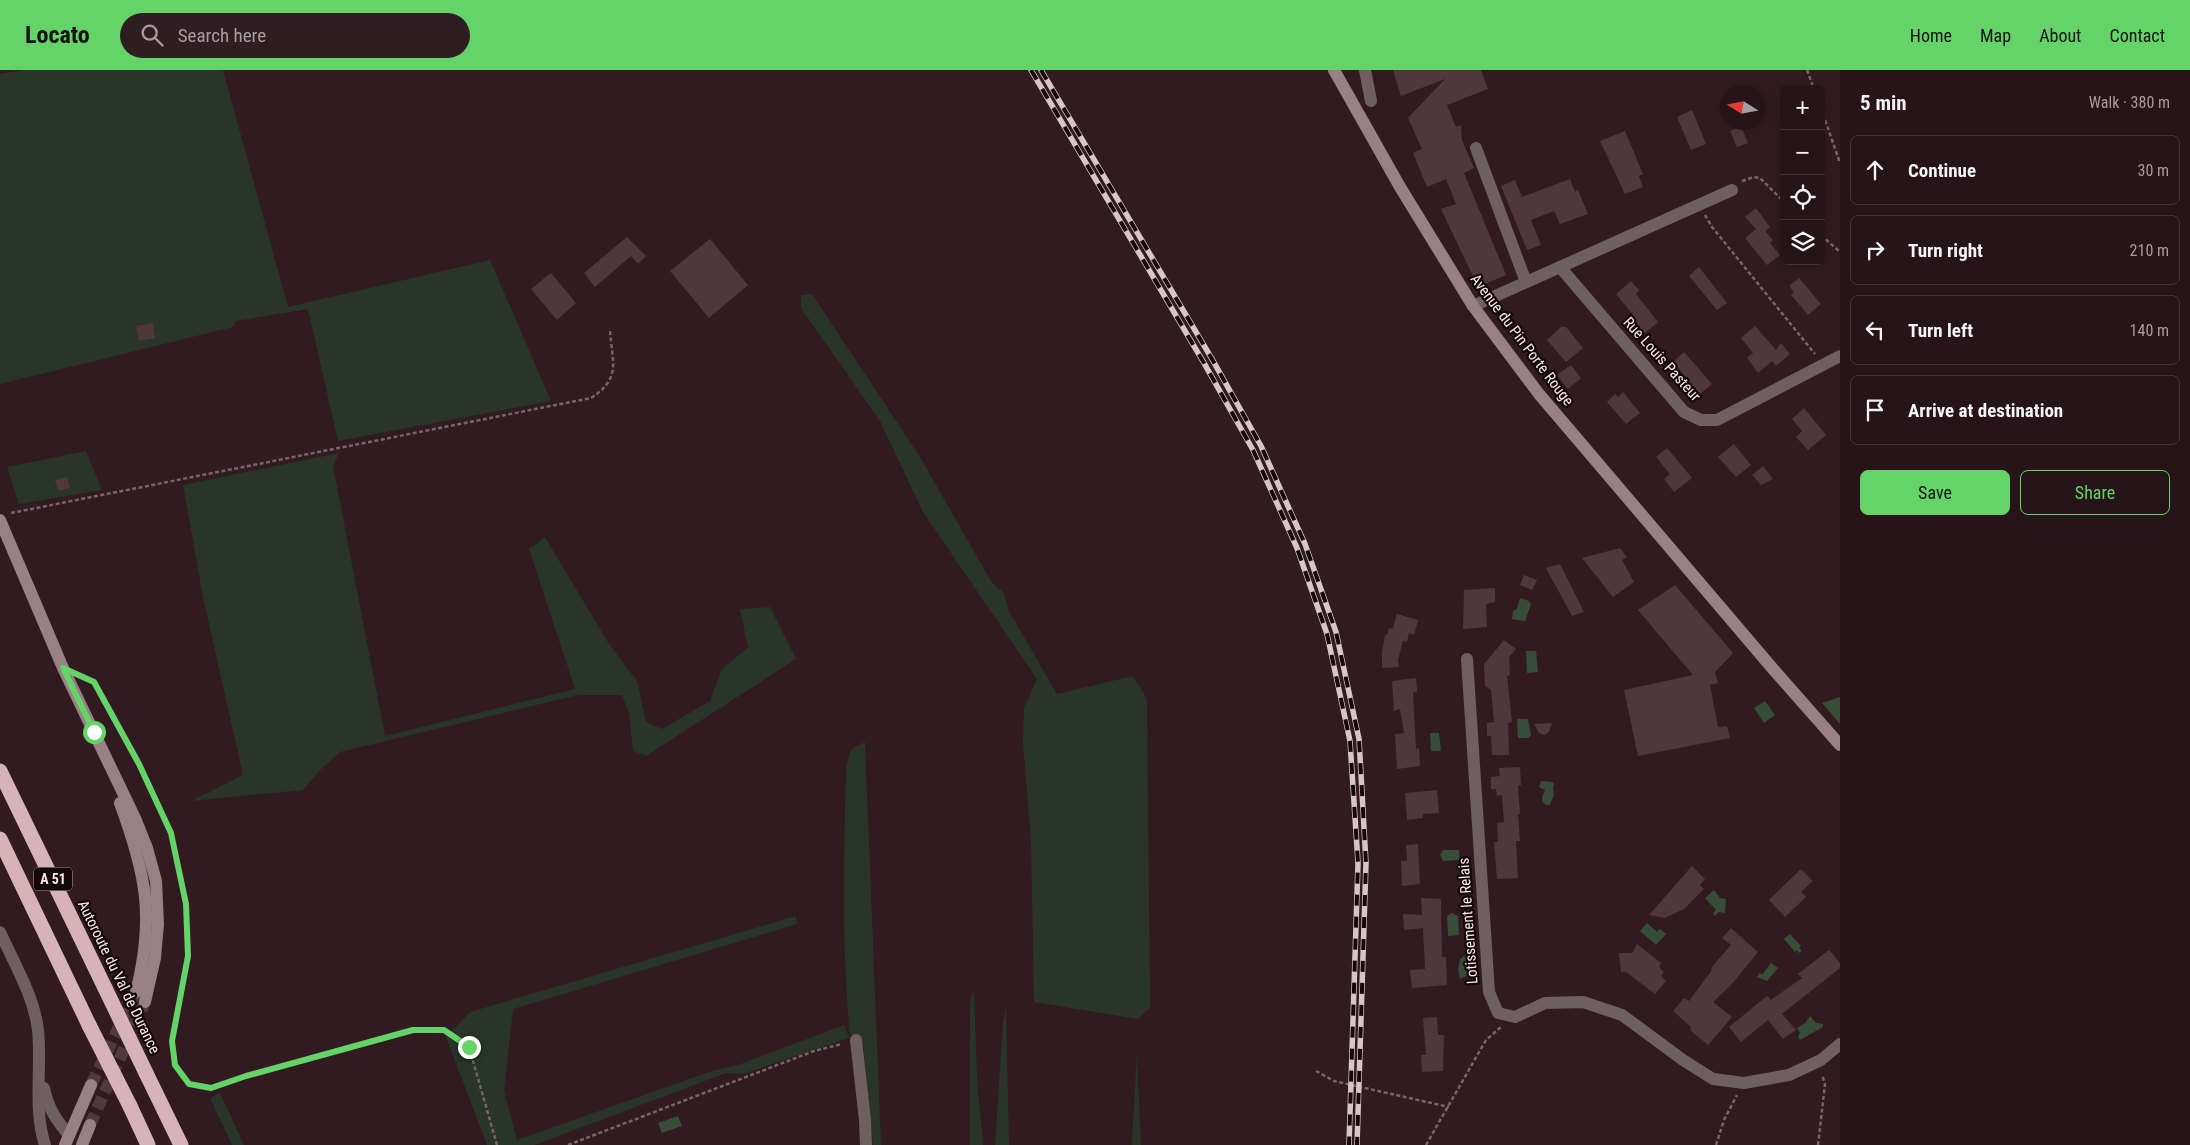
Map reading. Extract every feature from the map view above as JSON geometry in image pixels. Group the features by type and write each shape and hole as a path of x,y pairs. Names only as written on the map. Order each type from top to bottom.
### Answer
{"highway":[{"name":"Autoroute du Val de Durance","path":"0,770 181,1145"},
{"name":"A 51","path":"0,839 130,1106 147,1145"}],"main road":[{"name":"Avenue du Pin Porte Rouge","path":"1334,70 1400,187 1472,306 1539,394 1773,669"},
{"path":"5,517 63,668 135,818 147,848 156,881 158,924 153,968 144,1002"},
{"path":"1773,669 1840,745"},
{"path":"1773,669 1840,752"},
{"path":"94,732 136,847 145,891 146,942 136,992"},
{"path":"69,1142 91,1085"},
{"path":"82,1145 90,1125"}],"street":[{"path":"1366,70 1371,100"},
{"path":"1476,148 1526,282"},
{"path":"1472,306 1732,190"},
{"name":"Rue Louis Pasteur","path":"1560,267 1684,412 1701,420 1716,420 1840,356"},
{"name":"Lotissement le Relais","path":"1467,659 1489,992 1498,1013 1515,1017"},
{"path":"0,932 35,1013 38,1030 39,1115 45,1145"},
{"path":"1515,1017 1546,1003 1583,1002 1622,1015 1683,1060 1713,1079 1744,1083 1789,1075 1814,1063 1840,1044"},
{"path":"856,1040 866,1145"},
{"path":"39,1069 48,1105 69,1142"}],"path":[{"path":"1807,70 1813,85"},
{"path":"1825,120 1840,163"},
{"path":"1732,190 1739,182 1754,176 1760,178 1780,198"},
{"path":"1698,205 1712,227 1824,365"},
{"path":"1825,239 1840,252"},
{"path":"5,517 591,398 604,390 613,375 610,330"},
{"path":"63,668 94,682 139,764 171,833 186,904 188,956 172,1041 175,1065 189,1084 211,1088 246,1076 413,1030 444,1030 469,1047 498,1145"},
{"path":"1426,1145 1486,1040 1515,1017"},
{"path":"568,1145 814,1051 856,1040"},
{"path":"1814,1063 1822,1075 1825,1084 1818,1145"},
{"path":"1316,1071 1334,1081 1449,1107"},
{"path":"1716,1145 1724,1120 1744,1083"}],"shaded area":[{"path":"22,70 223,70 288,307 490,260 551,401 338,441 308,309 236,321 233,327 0,384 0,74"},
{"path":"812,294 920,457 992,583 1004,593 1009,611 1057,694 1133,676 1147,699 1150,1008 1138,1019 1034,1002 1031,841 1023,742 1024,708 1037,679 923,512 880,421 801,308 801,295"},
{"path":"86,451 102,490 19,504 7,467"},
{"path":"339,453 333,466 385,736 575,689 529,549 545,537 609,644 637,681 646,722 662,729 710,701 722,669 748,647 740,609 770,607 796,659 646,756 633,751 629,713 622,695 578,695 340,752 320,770 303,790 191,801 243,775 203,597 183,485"},
{"path":"1520,598 1529,601 1531,604 1525,621 1512,619 1513,611 1517,609"},
{"path":"1526,651 1536,651 1538,672 1527,673"},
{"path":"1840,697 1840,724 1822,703"},
{"path":"1765,701 1775,715 1764,723 1754,708"},
{"path":"1517,719 1528,719 1531,735 1528,738 1518,738"},
{"path":"1430,733 1439,733 1441,751 1431,751"},
{"path":"865,742 881,1145 873,1145 863,1043 850,1034 845,967 846,766 851,749"},
{"path":"1541,781 1554,784 1554,795 1550,805 1546,805 1543,801 1542,798 1545,790 1539,787"},
{"path":"1443,850 1459,850 1460,860 1443,861 1440,855"},
{"path":"1714,890 1720,898 1726,899 1725,913 1719,912 1715,916 1713,913 1716,910 1705,898"},
{"path":"1452,913 1458,916 1459,935 1448,936 1447,916"},
{"path":"796,916 797,924 513,1009 504,1091 517,1140 709,1072 741,1064 844,1025 849,1038 743,1074 726,1073 534,1145 487,1145 446,1037 470,1012"},
{"path":"1647,923 1657,932 1660,929 1666,934 1656,945 1640,931"},
{"path":"1790,934 1801,946 1799,948 1802,951 1799,953 1797,950 1795,952 1784,939"},
{"path":"1464,956 1470,957 1470,967 1468,975 1460,979 1458,969 1460,959"},
{"path":"1771,963 1778,968 1767,981 1757,977 1760,973 1762,975"},
{"path":"974,991 977,1079 983,1145 970,1145 970,1001"},
{"path":"1006,1005 1009,1145 995,1145 1003,1023"},
{"path":"1810,1016 1816,1023 1823,1024 1823,1027 1800,1040 1798,1037 1800,1033 1797,1028 1805,1023"},
{"path":"1137,1054 1141,1145 1132,1145 1132,1139"},
{"path":"220,1093 244,1145 232,1145 210,1098"},
{"path":"678,1116 682,1126 662,1133 658,1123"}],"building":[{"path":"1393,70 1481,70 1488,89 1447,105 1456,127 1461,125 1462,140 1474,168 1464,173 1506,275 1478,287 1441,209 1456,204 1446,179 1427,187 1413,153 1422,149 1408,118 1445,79 1401,96"},
{"path":"1692,110 1706,144 1691,150 1677,117"},
{"path":"1743,130 1748,143 1737,147 1730,131"},
{"path":"1625,131 1643,174 1639,176 1643,187 1625,194 1600,141"},
{"path":"1570,179 1575,192 1578,190 1588,214 1560,224 1554,211 1531,220 1541,245 1527,250 1501,186 1515,180 1522,197"},
{"path":"1756,208 1770,227 1765,231 1773,240 1770,243 1780,255 1767,265 1745,238 1756,229 1745,217"},
{"path":"627,237 646,256 638,264 631,256 595,287 584,273"},
{"path":"710,239 748,285 709,318 670,271"},
{"path":"1699,267 1727,303 1717,310 1689,276"},
{"path":"551,273 576,303 557,320 531,289"},
{"path":"1799,278 1821,304 1808,315 1791,295 1794,292 1789,286"},
{"path":"1631,281 1639,290 1636,294 1658,322 1640,337 1627,322 1634,316 1616,294"},
{"path":"153,323 155,338 139,341 136,326"},
{"path":"1755,326 1776,350 1781,343 1790,354 1776,366 1772,361 1758,373 1747,358 1753,353 1741,338"},
{"path":"1561,327 1566,327 1583,348 1566,362 1547,340"},
{"path":"1684,352 1712,384 1694,399 1686,390 1692,385 1673,362"},
{"path":"1571,365 1581,378 1568,389 1557,375"},
{"path":"1623,392 1640,413 1626,424 1607,402 1615,394 1618,397"},
{"path":"1804,408 1826,435 1808,450 1796,437 1802,431 1792,419"},
{"path":"1734,444 1751,465 1736,477 1718,457"},
{"path":"1667,448 1692,478 1674,492 1664,479 1670,474 1656,457"},
{"path":"1763,466 1773,479 1761,485 1752,475"},
{"path":"67,477 70,488 58,491 55,480"},
{"path":"1620,548 1627,557 1622,560 1634,582 1613,597 1582,558"},
{"path":"1560,564 1584,612 1572,616 1546,568"},
{"path":"1524,575 1537,580 1532,590 1520,585"},
{"path":"1675,585 1733,653 1715,672 1718,683 1710,685 1718,727 1727,726 1730,738 1638,756 1624,690 1693,675 1638,610"},
{"path":"1495,588 1495,602 1486,604 1487,627 1463,629 1464,590"},
{"path":"1397,614 1418,620 1414,635 1409,633 1407,642 1403,641 1398,660 1399,667 1382,668 1385,635 1387,635 1389,628 1393,629"},
{"path":"1504,640 1516,649 1509,657 1510,675 1507,676 1512,722 1508,723 1509,755 1492,755 1491,736 1487,736 1487,723 1494,722 1491,690 1485,686 1484,664"},
{"path":"1416,678 1417,692 1413,692 1416,749 1419,748 1420,766 1397,769 1395,734 1404,733 1400,709 1394,711 1392,681"},
{"path":"1552,723 1549,732 1544,735 1539,733 1534,724"},
{"path":"1520,767 1521,785 1518,786 1520,814 1518,814 1520,841 1516,841 1518,878 1497,879 1494,842 1498,842 1497,823 1504,822 1502,795 1497,796 1496,789 1491,789 1491,777 1500,776 1499,768"},
{"path":"1437,790 1439,813 1423,814 1423,818 1407,820 1405,793"},
{"path":"1418,844 1420,884 1402,886 1401,861 1407,861 1406,845"},
{"path":"1692,866 1705,879 1700,885 1704,889 1684,909 1665,918 1649,915"},
{"path":"1801,869 1813,881 1801,892 1806,897 1785,917 1769,900"},
{"path":"1421,898 1441,899 1442,957 1446,957 1447,985 1412,988 1410,970 1425,969 1423,928 1404,930 1403,914 1422,915"},
{"path":"1731,928 1758,952 1732,984 1713,1002 1732,1017 1708,1045 1690,1030 1691,1027 1673,1011 1684,998 1689,1001 1712,970 1711,968 1731,945 1722,938"},
{"path":"1637,944 1661,963 1659,967 1664,972 1661,976 1666,981 1655,994 1626,972 1621,972 1619,953 1632,953"},
{"path":"1829,950 1840,963 1840,968 1782,1014 1796,1030 1783,1039 1768,1020 1741,1042 1729,1027 1767,996 1771,1000 1802,978 1798,974"},
{"path":"1437,1017 1438,1035 1444,1035 1443,1071 1422,1072 1421,1055 1426,1055 1423,1018"}],"tunnel":[{"path":"91,1085 136,992"},
{"path":"90,1125 145,1002"}],"railway":[{"path":"1031,70 1204,363 1253,450 1297,548 1327,634 1350,741 1358,863 1349,1145"},
{"path":"1041,70 1212,359 1261,446 1305,544 1336,632 1359,739 1366,863 1357,1145"}],"route":[{"path":"94,732 63,668 94,682 139,764 171,833 186,904 188,956 172,1041 175,1065 189,1084 211,1088 246,1076 413,1030 444,1030 469,1047"}]}
